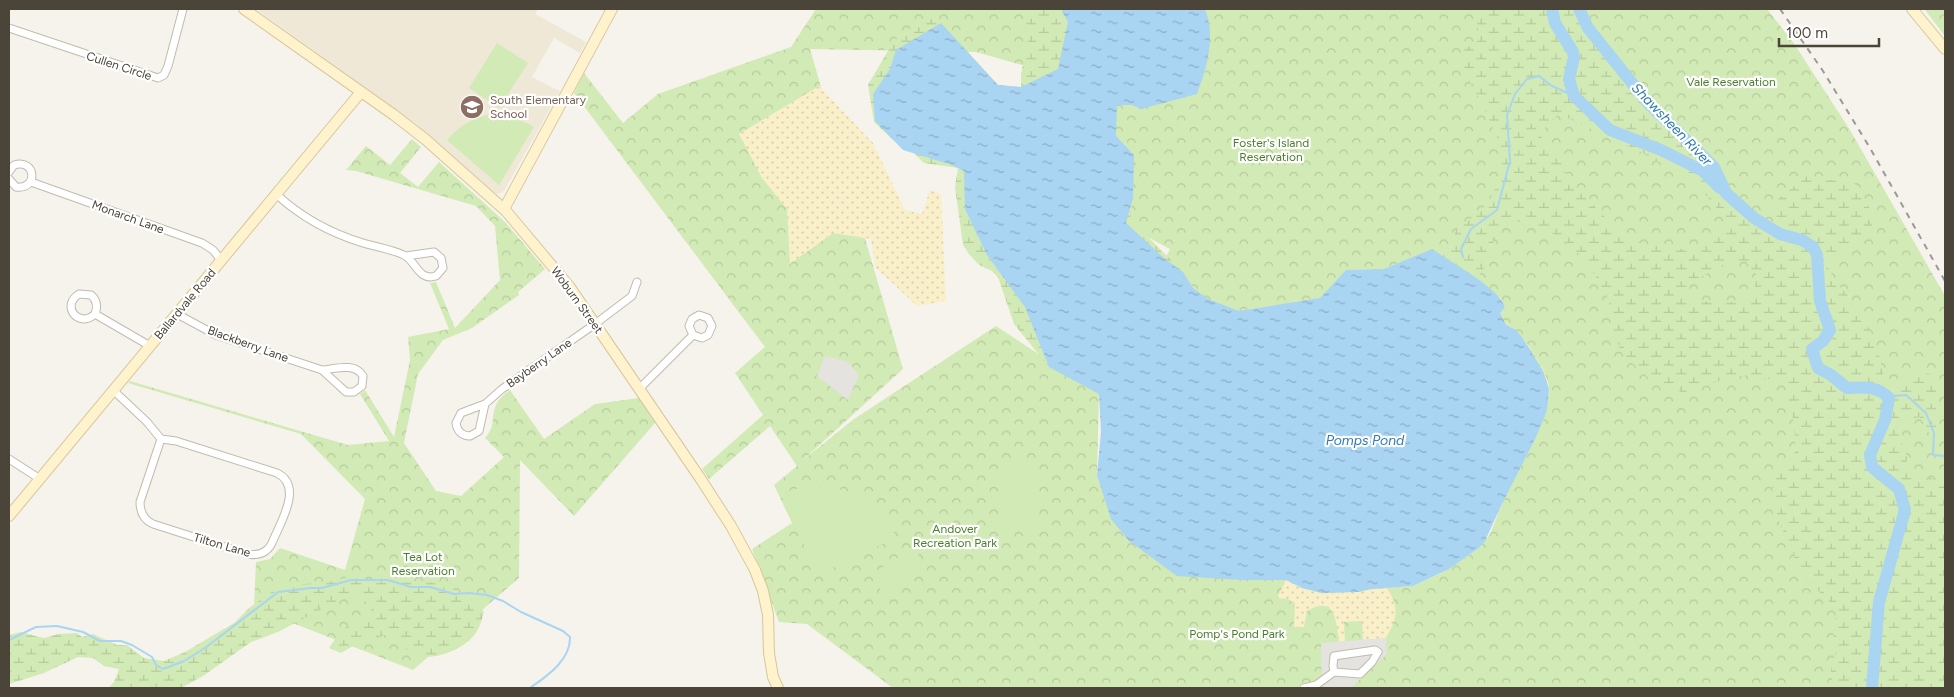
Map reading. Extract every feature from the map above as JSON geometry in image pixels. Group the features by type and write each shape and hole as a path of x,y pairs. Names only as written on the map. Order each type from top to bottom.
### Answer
{"street":[{"name":"Cullen Circle","path":"9,28 158,78 163,76 166,71 183,9"},
{"name":"Woburn Street","path":"244,9 425,139 504,209 568,286 640,388 731,526 755,570 763,591 768,615 769,654 773,677 778,688"},
{"path":"504,209 612,9"},
{"path":"1912,9 1945,49"},
{"name":"Ballardvale Road","path":"9,516 361,92"},
{"path":"9,172 14,165 26,165 31,170 31,182"},
{"name":"Monarch Lane","path":"9,180 13,185 20,188 31,182 202,244 213,250 221,260"},
{"path":"276,194 297,213 326,229 406,256 434,252 441,258 443,268 436,276 426,276 421,274 406,256"},
{"name":"Bayberry Lane","path":"486,404 479,431 470,436 461,434 456,425 459,415 486,404 502,389 595,324 632,296 637,282"},
{"path":"95,314 150,346"},
{"name":"Blackberry Lane","path":"177,314 216,334 322,370 354,368 362,374 362,386 354,392 346,392 322,370"},
{"path":"640,388 693,335"},
{"path":"113,390 147,422 161,440"},
{"name":"Tilton Lane","path":"161,440 176,441 277,473 284,477 289,484 290,496 268,550 256,555 247,554 153,524 146,519 141,512 140,502 161,440"},
{"path":"9,458 40,479"},
{"path":"1304,688 1316,686 1334,672 1360,674 1372,662 1378,652 1375,650 1334,656 1334,672"}],"shaded area":[{"name":"South Elementary School","path":"256,9 538,9 535,14 586,42 580,53 554,38 532,77 560,91 504,191 498,194 416,124"},
{"path":"825,356 848,362 859,375 848,400 817,376"},
{"path":"1386,638 1387,654 1351,688 1322,688 1321,643"}],"green space":[{"path":"816,9 1767,9 1793,42 1850,130 1945,296 1945,688 893,688 807,624 779,622 752,549 792,523 774,485 797,466 770,426 709,479 702,469 763,415 735,373 765,347 574,93 584,73 623,123 658,94 791,47","holes":["810,49 976,52 1089,84 1097,210 1170,249 1118,354 1239,311 1320,298 1346,270 1384,269 1432,249 1495,293 1502,300 1505,307 1500,313 1502,319 1520,335 1541,365 1549,387 1549,394 1545,414 1502,504 1490,534 1479,548 1441,573 1413,586 1379,588 1286,580 1242,580 1097,475 1099,394 996,326 854,419 803,460 903,369"]},
{"path":"1033,9 1208,9 1213,39 1208,63 1197,94 1140,105 1117,105 1116,136 1134,155 1133,198 1130,219 1183,272 1193,288 1208,299 1239,311 1320,298 1346,270 1384,269 1432,249 1441,255 1452,243 1456,230 1488,203 1497,185 1502,163 1501,146 1483,106 1465,73 1463,50 1479,40 1476,19 1468,9 1579,9 1588,28 1648,103 1714,167 1726,193 1775,235 1778,199 1807,176 1855,184 1875,220 1864,239 1851,249 1826,263 1835,281 1849,297 1855,312 1867,324 1872,335 1881,361 1884,384 1883,392 1902,386 1916,372 1931,374 1940,387 1938,439 1929,433 1920,417 1901,423 1898,433 1907,456 1906,469 1932,479 1945,488 1945,688 1833,688 1831,670 1836,650 1833,631 1835,609 1828,606 1830,602 1799,572 1794,555 1780,524 1772,497 1773,482 1780,472 1790,464 1796,449 1790,391 1776,380 1749,375 1724,379 1689,392 1681,392 1663,383 1652,381 1623,355 1613,332 1611,309 1607,296 1586,260 1563,240 1545,229 1513,221 1506,223 1494,240 1486,265 1477,279 1501,300 1504,309 1500,313 1501,317 1530,348 1545,375 1548,385 1548,404 1536,437 1099,394 1049,367 1014,324 998,277 992,271 979,265 963,245 955,187 958,168 924,163 914,153 893,140 874,122 868,85 893,42 926,17 941,23 998,85 1021,87 1021,74 1029,36 1022,20","holes":["1559,114 1641,152 1653,160 1685,170 1729,223 1717,235 1701,244 1682,249 1647,245 1631,239 1613,225 1577,189 1564,171 1563,161 1541,139 1546,125","1745,261 1756,274 1755,287 1748,306 1732,302 1689,301 1687,285 1726,263"]},
{"path":"1945,9 1945,36 1925,10"},
{"path":"497,43 528,63 499,108 469,88"},
{"path":"487,115 511,118 534,127 499,185 447,140 465,124"},
{"name":"Tea Lot Reservation","path":"412,139 421,147 400,173 418,187 439,162 505,222 545,269 518,292 519,295 472,328 443,340 418,374 404,443 436,491 461,496 504,457 485,438 490,432 494,409 497,403 510,390 544,439 595,404 639,398 655,423 574,516 520,460 519,578 413,670 254,608 256,562 270,559 280,548 345,570 365,499 301,434 128,383 130,381 348,445 389,441 360,394 365,390 394,437 410,360 408,337 449,329 430,283 436,282 455,328 500,280 495,226 476,206 356,171 346,170 366,146 390,165"},
{"path":"999,463 1037,463 1037,525 999,525"},
{"path":"806,487 837,489 860,496 879,512 897,537 818,575 780,493"},
{"path":"914,548 926,568 883,594 871,574"},
{"path":"353,576 365,581 381,576 393,576 404,583 420,581 437,584 464,595 484,612 477,631 472,637 466,643 443,654 427,657 415,655 390,635 364,641 341,653 329,648 338,635 346,627 361,624 372,612 369,604 354,594 278,632 251,642 203,676 181,688 108,688 114,682 119,669 104,666 93,658 78,657 44,673 9,684 9,635 20,632 44,638 58,634 77,633 82,637 93,634 117,645 127,645 144,658 164,661 185,652 234,623 249,608 280,586 329,582"}],"sand":[{"path":"819,86 873,143 905,210 922,214 930,190 941,194 946,301 917,306 875,267 871,239 833,233 790,264 787,209 762,178 739,134"},
{"path":"1286,580 1312,590 1336,593 1387,588 1395,608 1393,625 1386,638 1363,640 1362,621 1344,622 1345,641 1339,642 1333,612 1324,606 1307,611 1304,627 1294,627 1295,604 1288,599 1277,598"}],"water":[{"name":"Pomps Pond","path":"1061,9 1205,9 1210,30 1209,52 1197,94 1141,109 1132,105 1117,105 1116,136 1134,155 1133,198 1126,223 1165,259 1183,272 1193,288 1208,299 1239,311 1320,298 1346,270 1384,269 1432,249 1484,283 1501,300 1505,307 1500,313 1506,325 1516,330 1522,337 1543,371 1549,389 1547,410 1536,437 1485,541 1479,548 1449,569 1413,586 1371,589 1358,592 1321,593 1302,588 1286,580 1242,580 1177,576 1129,541 1111,519 1097,475 1101,432 1099,394 1049,367 1025,307 987,255 965,209 964,171 952,165 903,150 875,121 873,94 890,69 896,50 941,23 998,85 1021,87 1058,69 1068,22"}],"waterway":[{"name":"Shawsheen River","path":"1552,9 1555,23 1573,52 1574,57 1569,79 1574,96 1610,130 1661,150 1703,171 1720,188"},
{"name":"Shawsheen River","path":"1579,9 1588,28 1648,103 1714,167 1726,193 1754,218 1780,234 1802,240 1813,247 1817,255 1820,301 1830,330 1823,341 1812,349 1818,368 1831,375 1847,388 1875,389 1889,398 1885,420 1870,455 1872,467 1899,489 1905,510 1879,602 1872,688"},
{"path":"1463,257 1461,249 1471,229 1497,210 1510,161 1507,115 1515,94 1527,79 1539,76 1552,86 1574,96"},
{"path":"1889,398 1906,395 1926,413 1934,433 1933,455 1945,456"},
{"path":"9,640 36,627 57,626 83,632 100,641 121,641 132,645 152,657 156,665 163,669 184,661 205,648 278,592 322,588 351,580 388,580 411,587 430,587 454,594 487,595 563,631 570,637 567,653 557,667 530,688"}],"railway":[{"path":"1780,9 1823,71 1870,148 1945,281"}],"place":[{"name":"South Elementary School","path":"472,107"}],"park label":[{"name":"Vale Reservation","path":"1731,82"},
{"name":"Foster's Island Reservation","path":"1271,150"},
{"name":"Andover Recreation Park","path":"955,536"},
{"name":"Pomp's Pond Park","path":"1237,634"}]}
